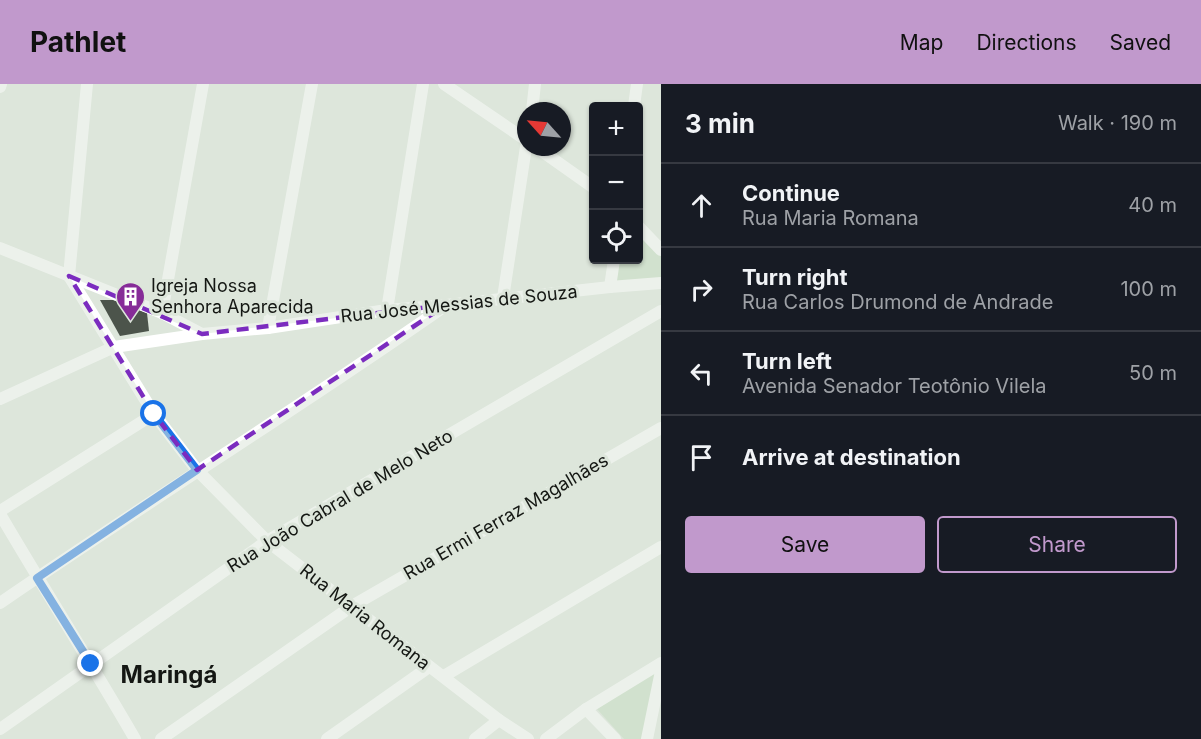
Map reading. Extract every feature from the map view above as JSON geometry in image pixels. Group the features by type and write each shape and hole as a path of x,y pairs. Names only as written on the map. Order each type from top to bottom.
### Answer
{"street":[{"path":"69,276 87,84"},
{"path":"162,314 203,84"},
{"path":"268,328 312,84"},
{"path":"387,310 423,84"},
{"path":"444,84 517,134"},
{"path":"532,102 535,84"},
{"path":"635,102 637,84"},
{"path":"503,298 525,156"},
{"path":"549,156 589,184"},
{"path":"643,230 661,250"},
{"path":"0,248 162,314 202,334"},
{"path":"610,287 613,264"},
{"name":"Rua Maria Romana","path":"69,276 154,414 197,470 267,541 429,667 528,739"},
{"name":"Rua José Messias de Souza","path":"0,399 114,347 202,334 268,328 387,310 661,283"},
{"path":"0,603 197,470 356,368 446,305"},
{"name":"Rua João Cabral de Melo Neto","path":"0,729 267,541 661,311"},
{"path":"135,739 37,578 0,512 154,414"},
{"name":"Rua Ermi Ferraz Magalhães","path":"161,739 352,606 661,429"},
{"path":"444,676 661,547"},
{"path":"546,739 586,709 661,663"},
{"path":"327,739 429,667"},
{"path":"647,739 661,671"},
{"path":"586,709 615,739"},
{"path":"475,739 499,720"}],"highlighted area":[{"path":"69,276 202,334 446,305 197,470 154,414"}],"green space":[{"path":"643,230 661,250 661,283 610,287 613,264 643,264"},
{"path":"660,668 643,739 624,739 597,709"}],"building":[{"name":"Igreja Nossa Senhora Aparecida","path":"100,300 113,300 147,313 149,331 120,336"}],"place":[{"name":"Igreja Nossa Senhora Aparecida","path":"130,322"}],"district":[{"name":"Maringá","path":"169,675"}],"route":[{"path":"91,664 37,578 197,470 154,414"}]}
